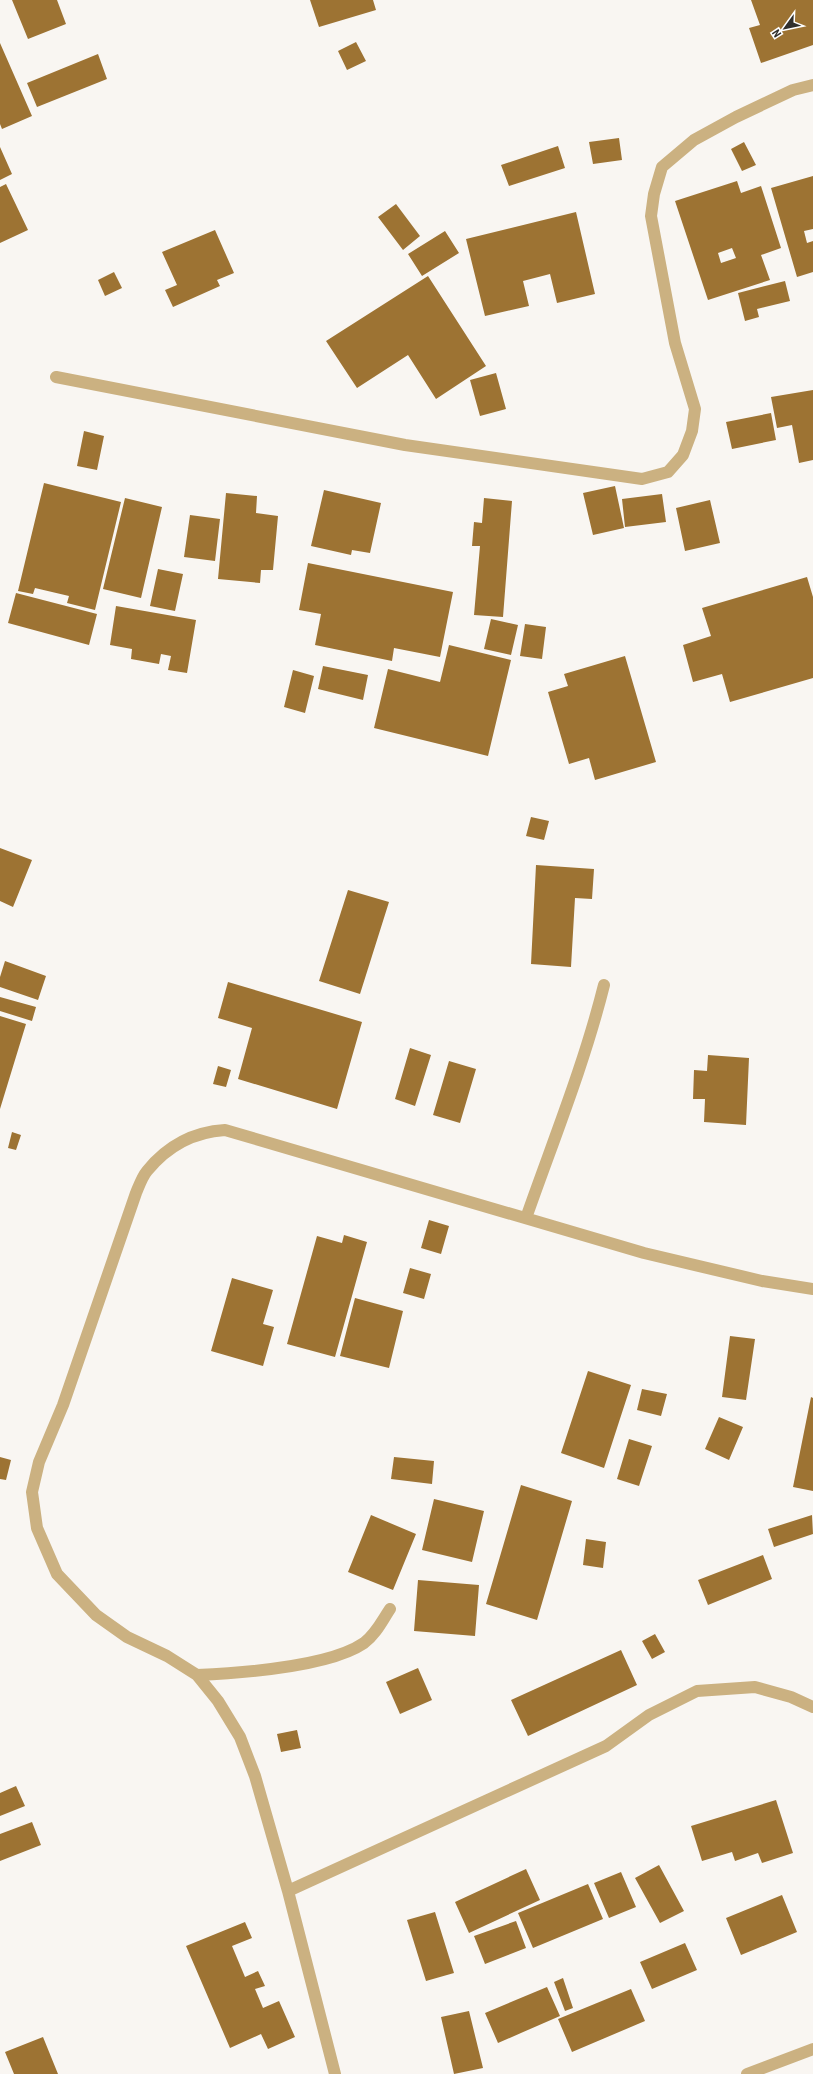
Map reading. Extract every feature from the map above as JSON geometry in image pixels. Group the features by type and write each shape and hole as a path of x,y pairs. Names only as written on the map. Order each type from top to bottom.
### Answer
{"street":[{"path":"56,377 405,445 642,479 668,472 683,455 692,431 695,409 675,342 651,216 654,194 662,167 694,140 736,117 793,90 813,85"},
{"path":"526,1218 585,1054 604,985"},
{"path":"335,2074 288,1891 255,1776 240,1737 218,1701 197,1675 167,1656 127,1638 96,1615 57,1574 37,1528 32,1492 39,1462 63,1405 136,1193 147,1171 168,1152 188,1137 205,1132 225,1130 644,1253 762,1281 813,1289"},
{"path":"197,1675 247,1672 322,1659 350,1650 364,1643 376,1632 390,1609"},
{"path":"288,1891 606,1746 649,1715 697,1691 755,1687 792,1697 813,1707"},
{"path":"747,2074 813,2049"}],"building":[{"path":"12,0 57,0 66,24 28,39"},
{"path":"310,0 373,0 376,10 319,27"},
{"path":"751,0 813,0 813,45 761,63 749,28 760,25"},
{"path":"356,42 366,61 347,70 338,51"},
{"path":"0,43 32,116 2,129 0,124"},
{"path":"98,54 107,79 37,107 27,83"},
{"path":"619,138 622,160 593,164 589,142"},
{"path":"744,142 756,165 742,171 731,149"},
{"path":"558,146 565,168 509,186 501,165"},
{"path":"0,147 12,174 0,180"},
{"path":"813,176 813,229 804,231 807,243 813,241 813,272 797,277 771,188"},
{"path":"737,181 741,193 761,186 781,248 761,255 770,280 708,300 675,201","holes":["732,248 736,258 721,263 718,253"]},
{"path":"6,184 28,230 0,243 0,187"},
{"path":"396,204 420,236 403,250 378,217"},
{"path":"576,212 595,294 557,303 550,274 523,281 529,306 485,316 466,239"},
{"path":"215,230 234,273 217,280 220,286 173,307 165,290 177,285 162,252"},
{"path":"445,231 459,253 422,276 408,254"},
{"path":"114,272 122,288 105,296 98,280"},
{"path":"428,276 486,366 436,399 408,355 357,388 326,341"},
{"path":"785,281 790,301 757,309 759,317 745,321 738,293"},
{"path":"496,373 506,409 480,416 470,380"},
{"path":"813,390 813,460 799,463 792,425 777,428 771,397"},
{"path":"771,413 776,440 732,449 726,422"},
{"path":"84,431 104,436 97,470 77,466"},
{"path":"44,483 121,502 95,610 67,603 69,596 35,588 33,594 18,591"},
{"path":"615,486 624,528 593,535 583,493"},
{"path":"324,490 381,503 370,553 352,550 351,555 311,546"},
{"path":"226,493 257,496 256,513 278,516 273,570 261,570 260,583 218,579"},
{"path":"662,494 666,522 625,527 622,499"},
{"path":"125,498 162,507 141,598 103,589"},
{"path":"484,498 512,501 503,617 474,615 480,546 472,546 474,522 482,523"},
{"path":"710,500 720,543 685,551 676,508"},
{"path":"190,515 220,519 215,561 184,557"},
{"path":"308,563 453,592 440,657 394,648 392,661 315,645 321,614 299,610"},
{"path":"158,569 183,574 175,611 150,606"},
{"path":"807,577 813,597 813,678 730,702 722,674 693,682 683,645 711,636 702,608"},
{"path":"16,593 97,614 89,645 8,623"},
{"path":"116,606 196,620 187,673 168,670 171,656 161,654 159,664 131,659 132,649 110,645"},
{"path":"491,619 518,625 511,655 484,649"},
{"path":"525,624 546,627 542,659 520,656"},
{"path":"449,645 511,660 488,756 374,728 388,669 440,682"},
{"path":"625,656 656,762 595,780 589,758 569,764 548,692 568,686 564,674"},
{"path":"323,666 368,675 363,700 318,689"},
{"path":"293,670 314,676 305,713 284,707"},
{"path":"531,817 549,821 544,840 526,836"},
{"path":"0,848 32,860 13,907 0,901"},
{"path":"536,865 594,869 592,899 575,898 571,967 531,964"},
{"path":"348,890 389,902 360,994 319,981"},
{"path":"5,961 46,976 38,1000 0,987 0,977"},
{"path":"228,982 362,1022 337,1109 238,1079 252,1028 218,1018"},
{"path":"0,997 36,1007 32,1021 0,1011"},
{"path":"0,1016 26,1024 0,1109"},
{"path":"410,1048 431,1055 415,1106 395,1099"},
{"path":"708,1055 749,1058 746,1125 704,1122 705,1099 693,1099 694,1070 707,1071"},
{"path":"449,1061 476,1069 460,1123 433,1115"},
{"path":"218,1066 231,1070 226,1087 213,1084"},
{"path":"12,1132 21,1135 16,1150 8,1148"},
{"path":"429,1220 449,1226 441,1254 421,1248"},
{"path":"344,1235 367,1242 335,1357 287,1344 317,1236 342,1243"},
{"path":"410,1268 431,1274 424,1299 403,1293"},
{"path":"232,1278 273,1290 263,1324 274,1327 263,1366 211,1351"},
{"path":"355,1298 403,1311 389,1368 340,1356"},
{"path":"730,1336 755,1339 746,1400 722,1397"},
{"path":"588,1371 631,1385 604,1468 561,1453"},
{"path":"642,1389 667,1394 661,1416 637,1410"},
{"path":"811,1397 813,1398 813,1491 793,1487"},
{"path":"719,1417 743,1427 729,1460 705,1449"},
{"path":"629,1439 652,1446 639,1486 617,1479"},
{"path":"0,1457 11,1460 6,1480 0,1479"},
{"path":"394,1457 434,1461 432,1484 391,1479"},
{"path":"521,1485 572,1501 537,1620 486,1604"},
{"path":"434,1499 484,1511 472,1562 422,1550"},
{"path":"371,1515 416,1534 393,1590 348,1572"},
{"path":"812,1515 813,1534 774,1547 768,1529"},
{"path":"586,1539 606,1542 603,1568 583,1565"},
{"path":"763,1555 772,1579 708,1605 698,1580"},
{"path":"418,1580 479,1585 475,1636 414,1631"},
{"path":"655,1634 665,1652 652,1659 642,1641"},
{"path":"621,1650 637,1685 528,1736 511,1700"},
{"path":"418,1668 432,1700 400,1714 386,1682"},
{"path":"297,1730 301,1748 281,1752 277,1734"},
{"path":"16,1786 25,1806 0,1816 0,1793"},
{"path":"776,1800 793,1853 762,1863 758,1853 735,1861 732,1852 702,1861 691,1826"},
{"path":"32,1822 41,1845 0,1861 0,1834"},
{"path":"659,1865 684,1911 660,1923 635,1878"},
{"path":"526,1869 540,1900 469,1933 455,1902"},
{"path":"621,1872 636,1907 609,1918 594,1883"},
{"path":"588,1884 603,1919 533,1948 518,1913"},
{"path":"782,1895 797,1932 741,1955 726,1918"},
{"path":"435,1912 454,1973 426,1981 407,1920"},
{"path":"516,1921 526,1948 485,1964 474,1936"},
{"path":"245,1922 252,1938 232,1946 245,1977 258,1971 265,1986 255,1989 263,2008 279,2001 295,2037 268,2049 261,2034 230,2048 186,1946"},
{"path":"685,1943 697,1970 652,1989 640,1962"},
{"path":"563,1978 573,2008 565,2011 554,1982"},
{"path":"547,1987 560,2016 498,2043 485,2013"},
{"path":"631,1989 645,2021 572,2052 558,2019"},
{"path":"469,2011 483,2068 454,2074 441,2017"},
{"path":"43,2037 58,2074 14,2074 5,2052"}]}
